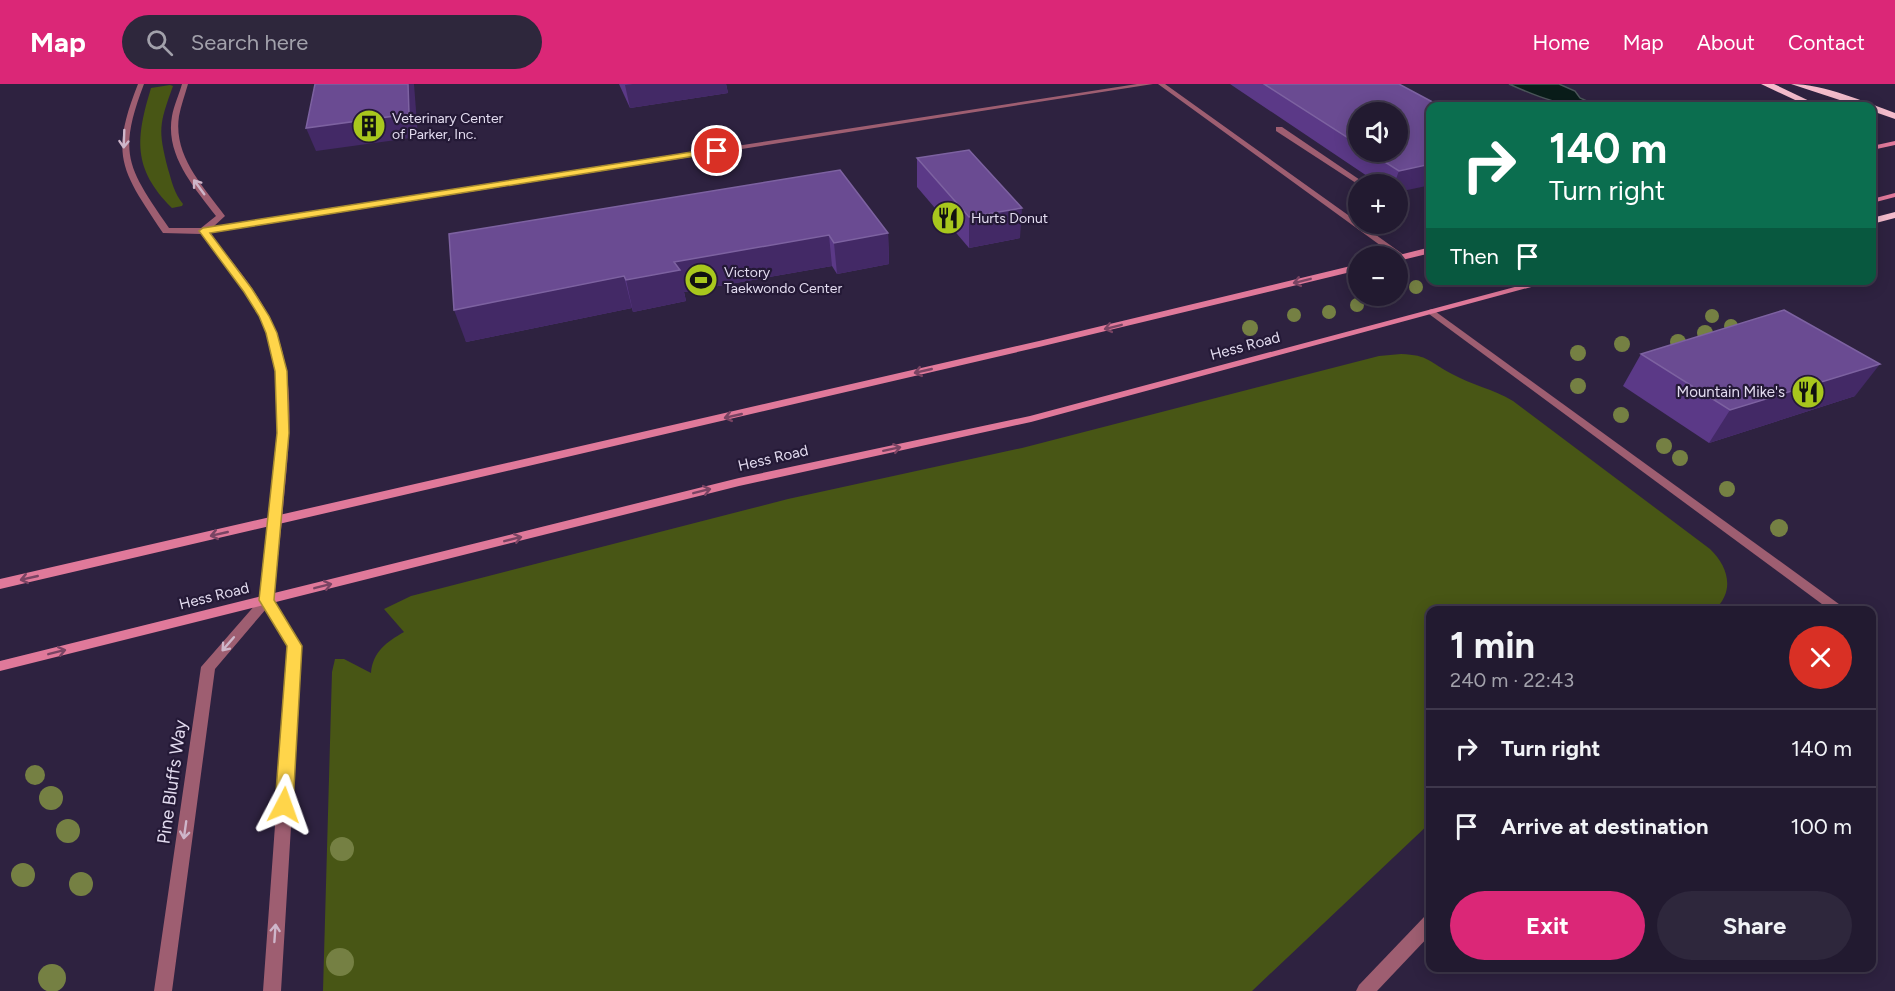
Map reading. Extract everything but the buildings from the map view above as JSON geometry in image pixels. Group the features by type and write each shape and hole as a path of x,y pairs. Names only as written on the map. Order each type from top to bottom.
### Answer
{"highway":[{"path":"1766,84 1806,102"},
{"path":"1796,84 1853,102"},
{"path":"1876,109 1895,116"},
{"path":"1876,220 1895,215"}],"main road":[{"path":"1876,147 1895,143"},
{"path":"1876,200 1895,195"},
{"path":"1408,255 1426,251"},
{"path":"0,584 1016,350 1348,270"},
{"name":"Hess Road","path":"0,666 739,482 1042,416 1534,285"}],"street":[{"path":"141,84 130,110 124,137 125,159 131,176 166,231 203,231 1150,84"},
{"path":"185,84 175,120 178,148 185,167 220,216 203,231"},
{"path":"1161,84 1385,246"},
{"path":"1279,129 1348,175"},
{"path":"203,231 257,305 271,333 277,352 284,396 276,521 267,600 295,646 272,991"},
{"path":"1432,312 1832,606"},
{"name":"Pine Bluffs Way","path":"162,991 208,667 267,600"},
{"path":"1365,991 1426,927"}],"green space":[{"path":"173,86 165,110 161,135 172,183 183,204 172,208 150,179 141,152 142,122 151,88"},
{"path":"1401,354 1423,358 1460,378 1513,401 1710,549 1722,564 1727,588 1718,606 1426,606 1426,827 1252,991 323,991 332,672 335,659 344,659 371,673 378,653 404,632 384,609 411,596 788,499 1022,448 1379,356"}],"shaded area":[{"path":"1509,84 1559,84 1575,91 1580,98 1589,102 1558,102"}],"place":[{"name":"Veterinary Center of Parker, Inc.","path":"369,126"},
{"name":"Hurts Donut","path":"948,218"},
{"name":"Victory Taekwondo Center","path":"701,280"},
{"name":"Mountain Mike's","path":"1808,392"}],"route":[{"path":"284,805 295,646 267,600 283,433 284,396 281,371 264,316 237,275 203,231 717,151"}]}
